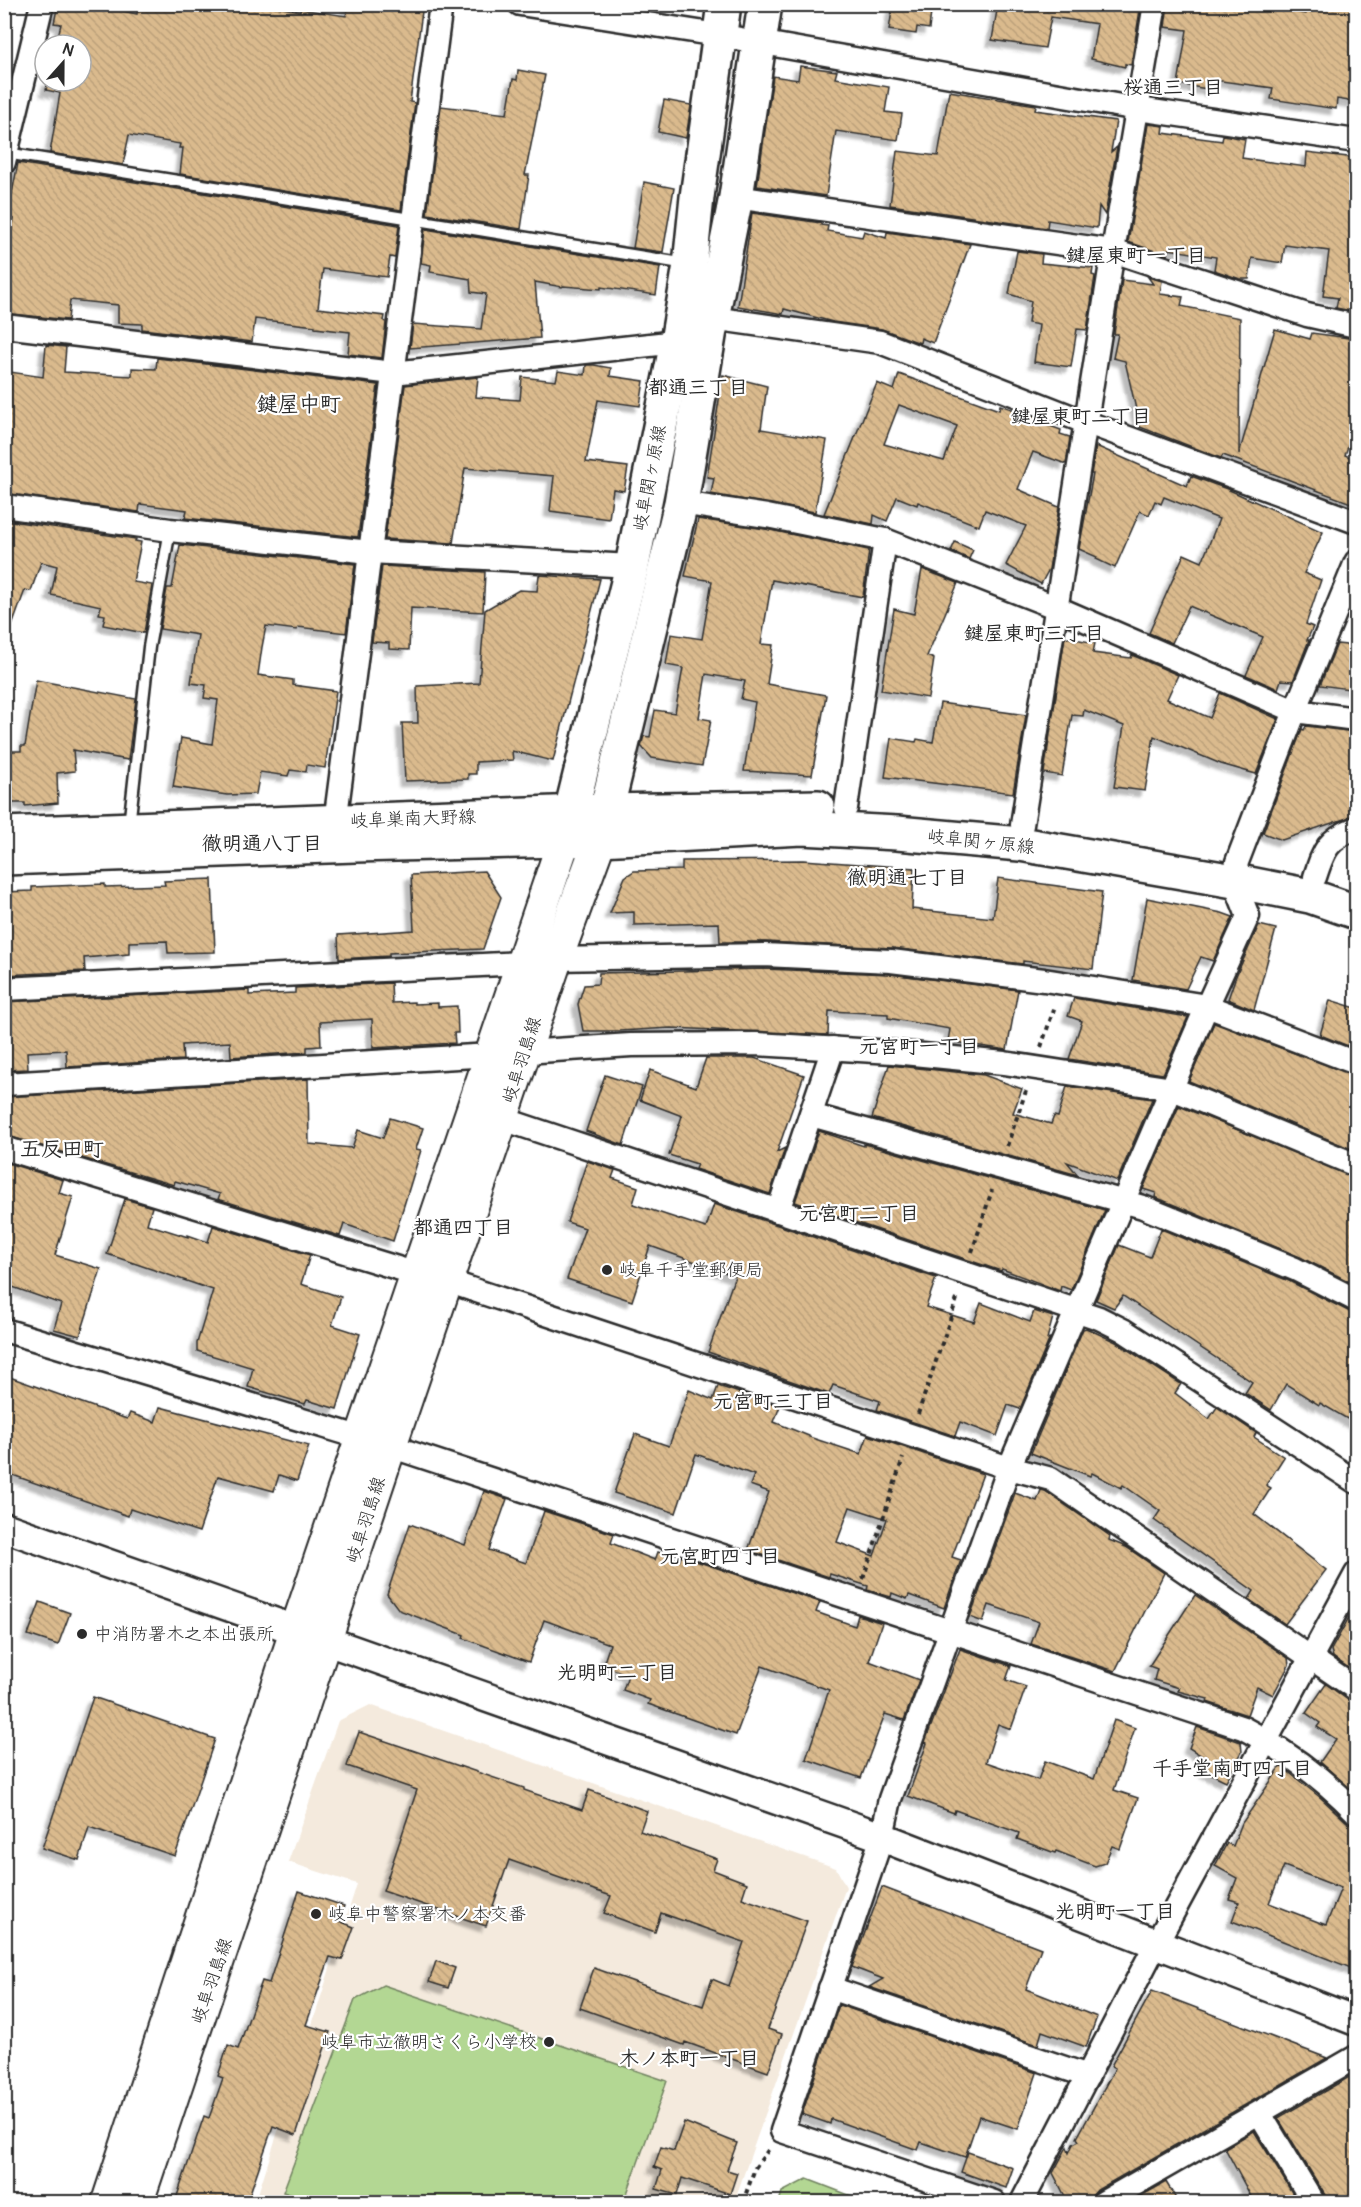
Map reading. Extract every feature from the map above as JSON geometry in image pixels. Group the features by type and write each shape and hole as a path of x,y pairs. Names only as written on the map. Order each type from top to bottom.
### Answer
{"main road":[{"name":"岐阜関ヶ原線","path":"603,825 681,503 712,318 736,197 765,4"},
{"name":"岐阜関ヶ原線","path":"721,20 690,265 677,342 632,566 567,826 802,828 897,833 1020,844 1236,871 1315,877 1356,890"},
{"name":"岐阜関ヶ原線","path":"603,825 801,806 846,808 1022,825 1236,871 1356,912"},
{"name":"岐阜巣南大野線","path":"4,834 335,823 567,826"},
{"name":"岐阜羽島線","path":"432,1277 503,1119 603,825"},
{"name":"岐阜羽島線","path":"108,2202 296,1631 376,1442 432,1277 491,1055 567,826"},
{"name":"岐阜巣南大野線","path":"4,858 356,845 567,826"},
{"name":"岐阜羽島線","path":"137,2202 326,1641 376,1442"}],"street":[{"path":"5,158 42,4"},
{"path":"335,823 441,4"},
{"path":"520,4 721,20 759,42 1138,109 1356,141"},
{"path":"1022,825 1055,607 1155,4"},
{"path":"736,197 1113,251 1307,315 1356,326"},
{"path":"712,318 880,342 1085,422 1356,522"},
{"path":"4,326 393,374 677,342"},
{"path":"681,503 767,516 885,540 1055,607 1294,711 1356,718"},
{"path":"4,506 170,531 370,552 632,566"},
{"path":"846,808 885,540"},
{"path":"994,2202 782,2132 882,1837 890,1799 1009,1468 1207,1005 1248,916 1236,871 1294,711 1356,562"},
{"path":"1315,877 1323,852 1332,841 1356,828"},
{"path":"556,959 764,955 891,961 1044,980 1207,1005 1356,1063"},
{"path":"4,988 522,963"},
{"path":"524,1052 631,1045 756,1044 833,1048 1004,1063 1173,1089 1356,1165"},
{"path":"778,1211 833,1048"},
{"path":"4,1084 491,1055"},
{"path":"810,1115 1123,1200 1296,1269 1356,1300"},
{"path":"503,1119 1077,1311 1123,1330 1356,1482"},
{"path":"4,1148 432,1277 1009,1468 1051,1479 1356,1689"},
{"path":"4,1330 376,1442 1243,1728 1305,1766 1336,1791 1356,1812"},
{"path":"4,1527 882,1837 1356,2021"},
{"path":"1022,2202 1156,1944 1356,1574"},
{"path":"831,1988 1088,2076"},
{"path":"1104,2202 1356,2057"},
{"path":"1260,2114 1313,2202"}],"lane":[{"path":"5,158 690,265"},
{"path":"129,829 149,647 170,531"}],"path":[{"path":"743,2202 755,2168 782,2132"}],"shaded area":[{"name":"岐阜市立徹明さくら小学校","path":"370,1705 836,1868 846,1887 734,2202 272,2202 257,2197 357,1884 288,1862 338,1721"}],"green space":[{"path":"383,1985 667,2081 624,2202 314,2202 283,2192 355,2000"},
{"path":"807,2179 867,2202 779,2202 782,2192"}],"building":[{"path":"58,4 92,4 137,14 138,4 258,4 346,16 348,4 423,4 410,102 415,103 401,210 180,174 183,148 179,148 180,144 129,135 123,165 50,153 60,93 93,93 93,33 59,33 61,24 54,23"},
{"path":"893,4 932,4 929,29 917,27 916,34 889,30"},
{"path":"998,4 1141,4 1131,65 1125,64 1125,67 1091,59 1097,24 1051,17 1045,48 992,40"},
{"path":"1168,4 1246,4 1306,14 1308,4 1356,4 1352,44 1356,45 1356,102 1337,99 1336,109 1271,99 1273,88 1214,80 1213,90 1178,84 1187,30 1165,27"},
{"path":"800,66 837,71 835,78 889,87 885,112 902,114 898,140 836,131 826,196 757,186 773,76 798,80"},
{"path":"518,70 545,75 525,175 529,175 521,229 427,214 441,106 507,114 513,79 517,80"},
{"path":"949,91 1036,105 1035,110 1116,121 1111,152 1117,147 1105,215 1099,206 1097,228 1048,220 1047,228 890,205 897,151 938,156"},
{"path":"664,100 691,105 686,138 658,132"},
{"path":"1148,124 1164,126 1163,133 1222,141 1223,135 1245,139 1242,158 1306,167 1307,152 1356,158 1356,312 1336,308 1338,298 1323,296 1329,251 1285,245 1282,263 1252,258 1249,279 1240,279 1214,270 1216,257 1168,249 1167,255 1128,242"},
{"path":"18,163 399,225 395,258 390,257 387,277 323,269 318,308 385,316 382,358 348,354 350,332 315,328 315,326 255,319 252,342 142,329 142,324 118,323 118,305 70,300 68,320 4,313 4,262 14,219 7,218"},
{"path":"644,182 674,188 663,252 633,248"},
{"path":"752,213 821,223 821,225 828,226 827,231 862,237 864,231 886,238 887,232 970,244 933,343 921,338 920,343 882,329 833,322 784,309 783,314 738,306"},
{"path":"425,229 660,267 656,295 601,287 601,289 562,287 535,282 540,338 410,348 413,324 481,329 486,294 471,292 470,279 430,272 431,265 421,263"},
{"path":"1017,251 1042,254 1041,263 1093,268 1092,275 1095,276 1087,330 1077,329 1071,367 1034,362 1039,325 1028,323 1031,301 1009,294"},
{"path":"1148,277 1162,281 1160,294 1183,297 1181,306 1240,318 1239,454 1275,329 1310,339 1312,333 1356,339 1356,424 1345,455 1356,459 1356,505 1223,455 1221,458 1140,427 1125,361 1113,358 1118,334 1114,334 1122,280 1153,284"},
{"path":"46,345 66,347 64,372 132,376 132,368 156,369 157,358 378,385 358,537 185,518 187,510 140,504 139,512 4,493 4,371 43,377"},
{"path":"586,365 611,368 610,376 644,381 640,406 598,400 586,462 628,467 624,491 613,489 609,519 550,511 554,476 465,468 453,543 385,539 405,385 478,377 476,397 520,400 522,377 556,381 558,371 585,375"},
{"path":"899,374 999,410 1000,405 1026,414 1042,420 1042,423 1061,430 1060,434 1070,437 1066,464 1033,452 1018,489 1059,507 1049,569 1041,584 1006,565 1026,526 985,510 979,526 918,502 917,505 897,497 887,521 874,515 873,524 824,514 877,383 894,390","holes":["899,405 957,426 944,461 884,444"]},
{"path":"723,375 767,386 761,429 827,440 815,512 711,494 714,478 707,477"},
{"path":"1096,446 1187,486 1191,476 1227,489 1323,532 1304,573 1321,580 1306,624 1313,627 1293,681 1281,680 1278,689 1246,675 1263,637 1189,606 1172,643 1149,633 1184,554 1202,562 1219,519 1164,497 1161,504 1155,501 1149,515 1140,511 1115,568 1079,549"},
{"path":"698,519 765,529 869,550 863,597 772,580 761,644 773,645 767,684 826,695 812,775 744,771 755,702 741,699 745,681 706,674 699,718 711,720 702,766 652,758 641,746 644,736 650,737 655,710 675,713 683,668 666,665 671,634 702,639 712,581 685,576"},
{"path":"4,520 136,539 135,541 141,542 133,582 152,585 144,633 103,625 105,615 99,614 101,606 51,595 57,566 41,562 31,591 25,590 7,640 4,639"},
{"path":"955,542 973,550 969,559 951,551"},
{"path":"180,545 355,564 346,633 266,626 262,647 258,675 293,680 293,685 336,691 325,768 307,765 306,772 290,770 288,776 260,772 256,794 227,795 173,787 181,738 212,744 218,700 204,698 206,685 191,683 198,635 160,629 167,588 172,588"},
{"path":"382,566 485,572 483,612 411,608 409,650 389,649 389,643 372,642"},
{"path":"922,569 958,583 927,656 934,659 928,698 881,690 894,609 914,614"},
{"path":"539,575 600,579 553,761 512,751 513,760 476,762 476,774 468,774 468,779 405,781 402,723 418,723 417,686 479,683 485,610 519,590 537,591"},
{"path":"1065,637 1095,643 1093,653 1131,658 1132,655 1178,675 1167,699 1210,718 1220,693 1278,719 1256,774 1221,764 1154,736 1145,791 1114,787 1124,726 1084,710 1083,716 1072,715 1062,776 1044,773"},
{"path":"1337,644 1356,646 1356,690 1320,685"},
{"path":"36,680 136,699 128,760 73,750 75,771 57,773 58,803 25,806 25,803 4,803 4,751 21,751 21,746 25,746"},
{"path":"940,703 1026,715 1013,793 885,777 891,738 933,742"},
{"path":"1306,726 1356,732 1356,815 1282,840 1263,833 1302,729 1304,730"},
{"path":"803,860 914,868 912,909 993,918 998,878 1102,892 1093,969 1023,961 1023,964 892,948 720,942 719,923 634,925 634,912 610,913 625,877 634,871 682,870 682,861"},
{"path":"484,871 501,897 483,949 389,953 389,956 339,959 338,935 414,930 411,875"},
{"path":"212,879 215,952 168,953 167,941 129,942 129,954 84,958 85,971 4,975 4,892 32,891 32,887 105,884 105,887 165,885 164,881"},
{"path":"1147,898 1233,917 1213,961 1201,957 1186,989 1133,980"},
{"path":"1259,925 1276,929 1254,1010 1228,999"},
{"path":"764,969 890,974 1018,990 1007,1050 948,1041 950,1029 888,1018 888,1014 829,1011 828,1035 671,1028 583,1031 578,1004 584,985 598,984 599,973"},
{"path":"391,983 392,1003 438,1003 438,1007 457,1006 458,1033 454,1033 455,1043 373,1048 372,1019 320,1022 321,1046 307,1047 307,1052 231,1057 230,1042 182,1045 183,1060 67,1067 66,1050 27,1052 28,1069 4,1070 4,1002 249,990 249,995 295,993 295,988"},
{"path":"1074,998 1188,1017 1163,1074 1069,1059 1082,1021 1068,1016"},
{"path":"1330,1000 1356,1008 1356,1049 1320,1035"},
{"path":"1214,1023 1356,1076 1356,1151 1189,1081"},
{"path":"706,1058 754,1058 804,1075 777,1152 785,1148 770,1194 695,1169 697,1164 669,1155 682,1116 640,1100 650,1070 696,1087"},
{"path":"889,1065 984,1075 1022,1089 1013,1113 1051,1124 1054,1116 1058,1117 1067,1086 1152,1099 1117,1181 1067,1162 1078,1175 872,1118"},
{"path":"605,1075 642,1087 623,1145 586,1131"},
{"path":"308,1079 309,1144 352,1148 358,1130 383,1138 390,1118 423,1128 416,1149 421,1150 393,1241 344,1224 340,1236 218,1199 220,1194 175,1181 174,1185 4,1135 4,1097"},
{"path":"1179,1106 1356,1178 1356,1285 1300,1257 1155,1197 1156,1193 1143,1189"},
{"path":"819,1131 864,1146 864,1144 1105,1210 1071,1290 1061,1286 1060,1291 1002,1269 1001,1271 795,1202"},
{"path":"587,1161 615,1170 612,1178 638,1187 633,1204 706,1228 714,1204 936,1278 926,1307 974,1322 981,1303 1030,1322 1034,1311 1053,1317 1047,1339 1050,1338 1020,1409 1008,1405 997,1436 960,1422 955,1436 877,1410 880,1401 833,1385 829,1394 708,1352 735,1276 650,1246 632,1301 567,1279 585,1228 567,1222"},
{"path":"4,1162 63,1180 59,1193 73,1197 55,1255 101,1269 80,1336 54,1329 61,1304 4,1284"},
{"path":"125,1199 152,1207 147,1224 188,1237 188,1235 208,1242 213,1226 310,1255 301,1284 341,1297 332,1325 360,1334 337,1409 307,1400 305,1404 248,1387 253,1368 197,1351 197,1343 213,1290 107,1254"},
{"path":"1161,1229 1289,1281 1356,1313 1356,1424 1320,1403 1319,1405 1286,1384 1271,1410 1245,1393 1252,1382 1123,1296 1114,1308 1096,1300 1119,1245 1150,1257"},
{"path":"1086,1328 1116,1342 1181,1384 1175,1393 1209,1419 1217,1407 1256,1433 1254,1437 1284,1457 1266,1485 1271,1488 1254,1514 1326,1570 1285,1624 1247,1598 1249,1599 1254,1591 1154,1520 1160,1511 1123,1485 1121,1488 1092,1473 1090,1476 1031,1453 1083,1329"},
{"path":"4,1375 127,1419 130,1413 155,1422 160,1407 309,1446 297,1481 279,1475 274,1491 218,1476 199,1532 130,1509 128,1516 4,1472"},
{"path":"718,1386 780,1406 774,1422 809,1437 861,1454 868,1435 983,1474 952,1557 961,1560 944,1608 909,1595 907,1599 892,1593 891,1597 867,1590 868,1586 830,1574 829,1577 748,1550 769,1492 750,1485 754,1475 696,1454 676,1513 614,1493 635,1434 669,1446 689,1390 713,1400","holes":["850,1507 887,1519 874,1556 837,1542"]},
{"path":"1041,1490 1110,1536 1109,1540 1126,1547 1164,1573 1115,1671 1031,1644 1039,1622 989,1605 983,1622 970,1617 1015,1493 1037,1501"},
{"path":"484,1491 507,1499 489,1550 526,1563 544,1511 614,1534 611,1543 655,1560 658,1552 680,1560 681,1556 820,1602 816,1612 855,1626 858,1615 882,1623 869,1661 919,1680 904,1720 885,1714 861,1778 806,1759 829,1690 762,1666 736,1735 648,1704 650,1700 623,1690 628,1675 603,1665 610,1644 544,1620 529,1662 463,1638 464,1635 399,1610 387,1594 410,1524 465,1545"},
{"path":"1195,1595 1288,1658 1289,1665 1273,1695 1257,1687 1247,1715 1207,1702 1208,1699 1178,1691 1179,1688 1154,1680 1157,1669 1149,1666"},
{"path":"40,1602 70,1613 58,1645 28,1635"},
{"path":"1356,1605 1356,1673 1333,1657 1331,1650"},
{"path":"960,1649 1011,1666 1006,1680 1026,1687 1011,1729 998,1724 986,1762 1038,1780 1045,1761 1094,1779 1114,1720 1135,1728 1114,1790 1138,1798 1120,1849 1112,1846 1105,1863 1095,1866 1056,1851 1055,1853 1017,1839 1019,1833 908,1796 927,1743 925,1742"},
{"path":"1326,1684 1348,1700 1356,1702 1356,1794 1320,1762 1336,1739 1317,1727 1320,1723 1306,1713"},
{"path":"93,1697 215,1739 175,1856 89,1827 79,1860 42,1848"},
{"path":"1197,1727 1241,1742 1242,1752 1226,1781 1201,1769 1207,1759 1189,1748"},
{"path":"359,1732 582,1810 589,1790 647,1811 640,1831 717,1859 713,1870 747,1883 742,1898 807,1921 768,2029 782,2034 768,2072 580,2008 594,1968 703,2006 712,1979 729,1986 744,1942 661,1913 655,1932 604,1913 611,1896 509,1860 486,1926 383,1891 417,1790 347,1766"},
{"path":"1281,1766 1347,1822 1356,1825 1356,1970 1232,1921 1239,1902 1229,1899 1237,1878 1215,1866 1227,1843 1233,1846 1242,1823","holes":["1284,1866 1341,1888 1326,1925 1269,1903"]},
{"path":"882,1887 1041,1948 1026,1989 1097,2017 1086,2047 1042,2031 1038,2045 869,1987 883,1979 852,1967"},
{"path":"299,1891 344,1906 339,1921 354,1927 342,1960 330,1957 306,2025 330,2032 296,2135 273,2126 247,2202 175,2202 204,2116 209,2118 223,2078 218,2076 228,2045 238,2049 262,1981 269,1983"},
{"path":"436,1961 455,1968 448,1988 429,1982"},
{"path":"1152,1991 1327,2058 1097,2190 1091,2202 1068,2202 1053,2173 1067,2147 1069,2153 1073,2144 1079,2141 1077,2138 1115,2068 1111,2066"},
{"path":"839,2005 1037,2073 1018,2129 979,2116 965,2157 921,2142 918,2150 831,2119 830,2124 802,2114"},
{"path":"1351,2076 1356,2084 1356,2202 1326,2202 1325,2195 1278,2118"},
{"path":"684,2122 737,2143 727,2170 737,2173 730,2194 682,2178 677,2195 656,2189 662,2170 654,2167 661,2147 674,2151"},
{"path":"1254,2131 1298,2202 1254,2202 1225,2148"},
{"path":"968,2152 1013,2168 1006,2188 961,2172"},
{"path":"1166,2182 1178,2202 1130,2202"}],"place":[{"name":"岐阜千手堂郵便局","path":"607,1270"},
{"name":"中消防署木之本出張所","path":"82,1634"},
{"name":"岐阜中警察署木ノ本交番","path":"316,1914"},
{"name":"岐阜市立徹明さくら小学校","path":"549,2042"}],"district":[{"name":"桜通三丁目","path":"1173,87"},
{"name":"鍵屋東町一丁目","path":"1136,255"},
{"name":"都通三丁目","path":"698,387"},
{"name":"鍵屋中町","path":"299,404"},
{"name":"鍵屋東町二丁目","path":"1081,416"},
{"name":"鍵屋東町三丁目","path":"1034,633"},
{"name":"徹明通八丁目","path":"262,843"},
{"name":"徹明通七丁目","path":"907,877"},
{"name":"元宮町一丁目","path":"919,1046"},
{"name":"五反田町","path":"62,1149"},
{"name":"元宮町二丁目","path":"859,1213"},
{"name":"都通四丁目","path":"463,1227"},
{"name":"元宮町三丁目","path":"773,1401"},
{"name":"元宮町四丁目","path":"720,1556"},
{"name":"光明町二丁目","path":"617,1672"},
{"name":"千手堂南町四丁目","path":"1232,1768"},
{"name":"光明町一丁目","path":"1115,1911"},
{"name":"木ノ本町一丁目","path":"689,2058"}]}
